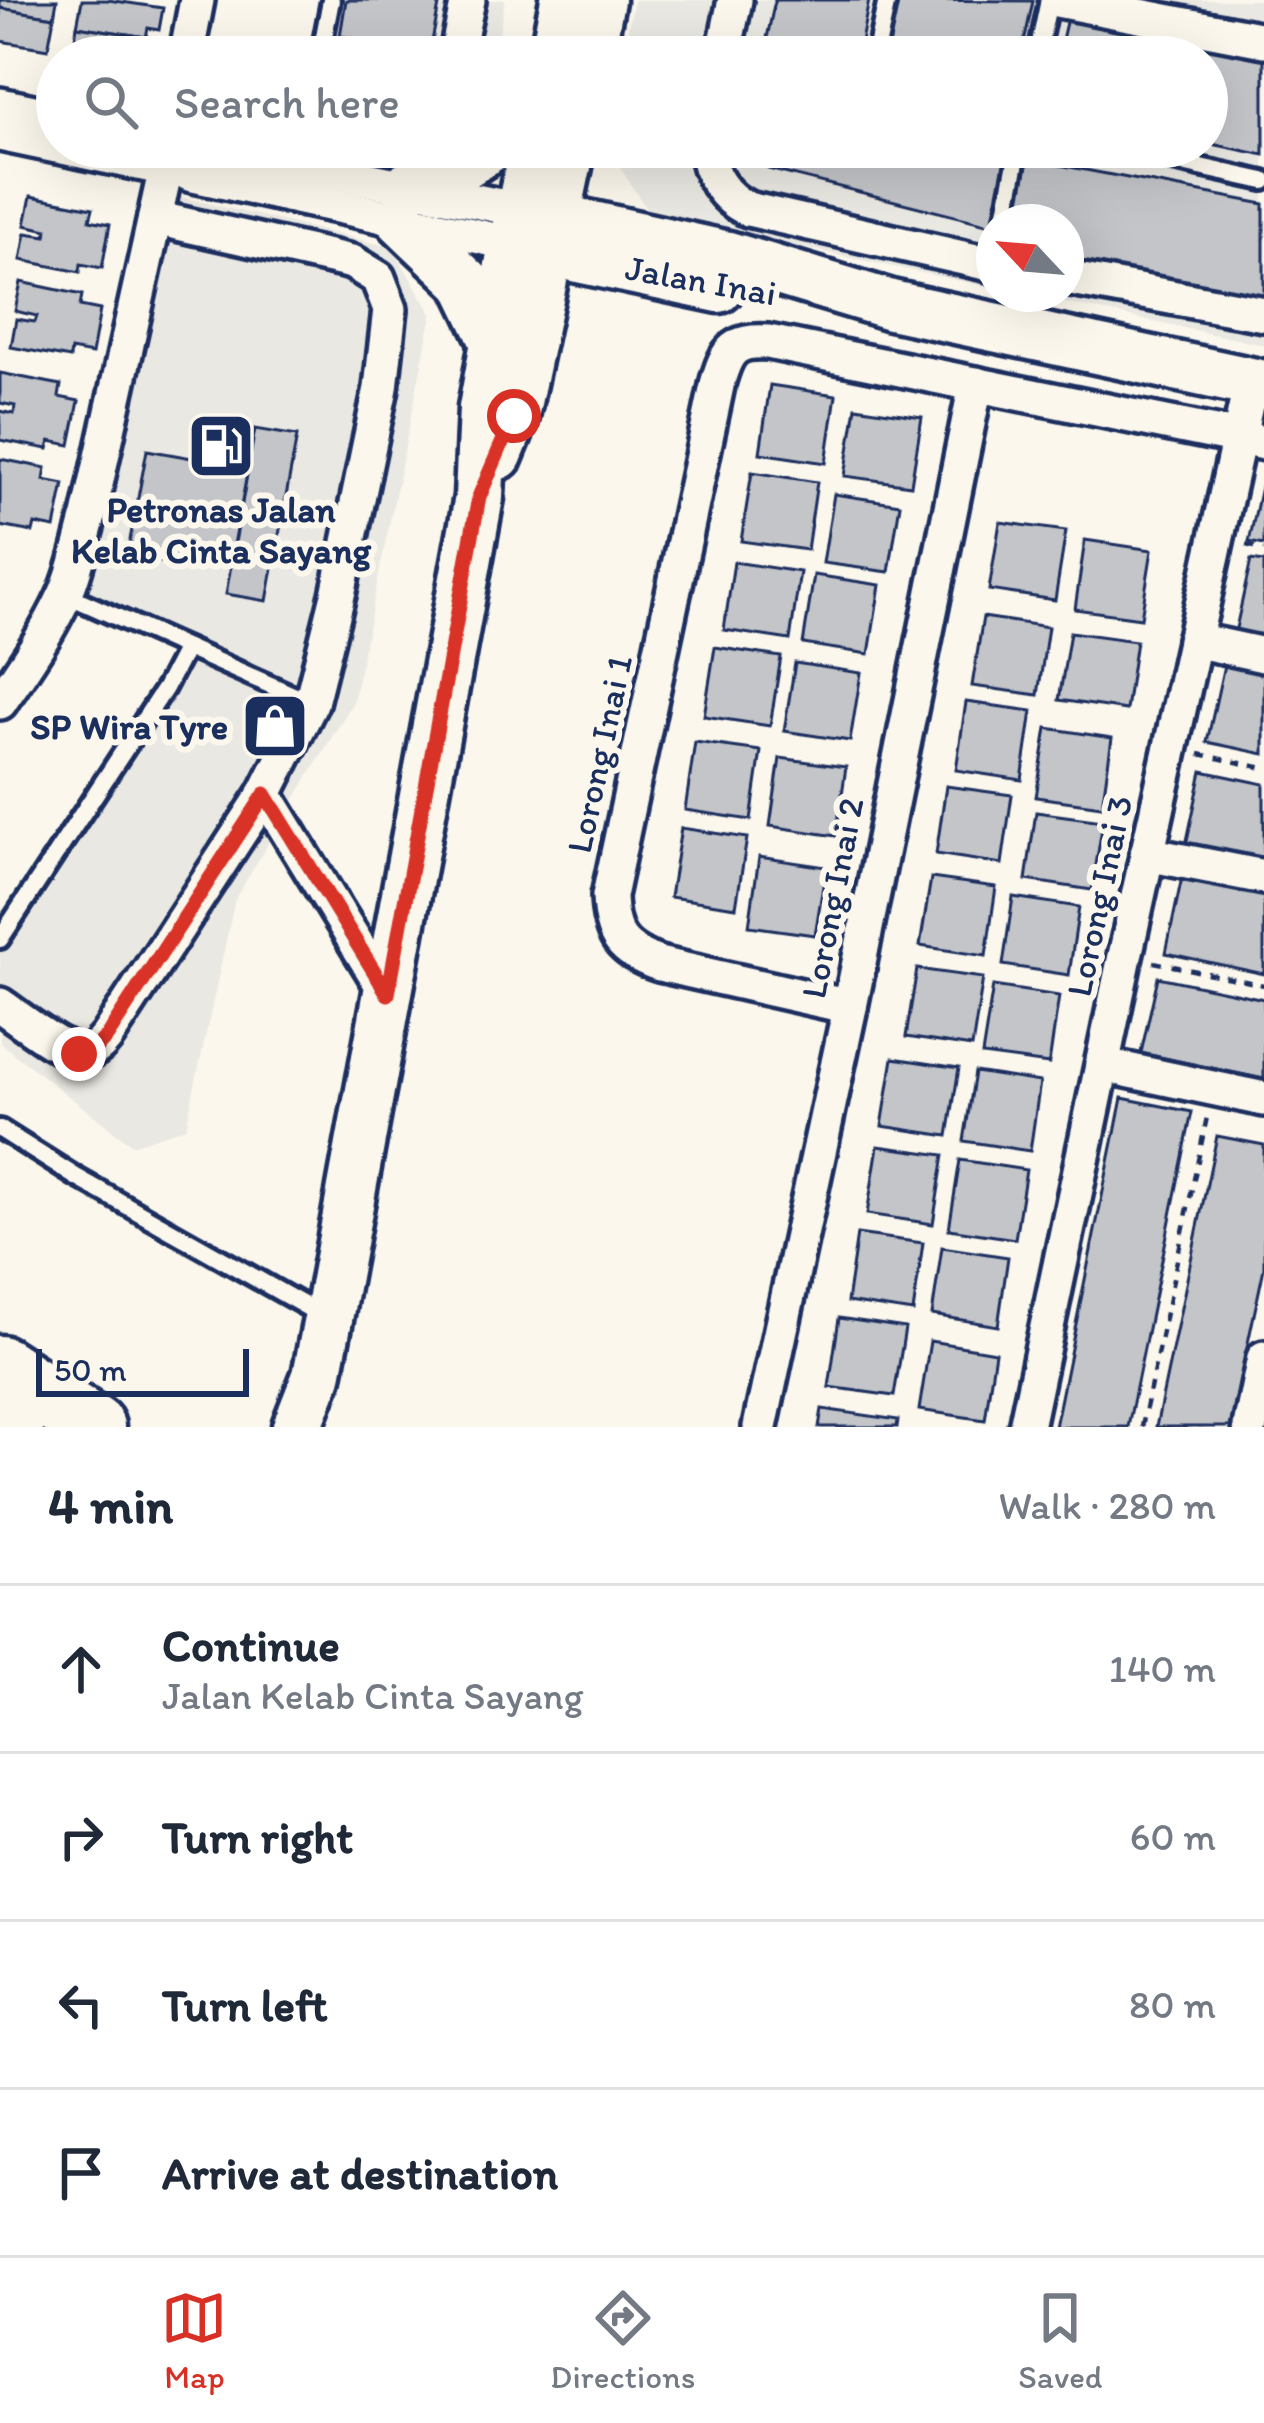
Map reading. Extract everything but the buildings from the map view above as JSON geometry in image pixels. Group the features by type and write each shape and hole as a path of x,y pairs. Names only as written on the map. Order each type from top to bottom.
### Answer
{"highway":[{"path":"0,1366 94,1427"},
{"path":"0,1418 13,1427"}],"main road":[{"path":"558,36 565,0"},
{"path":"593,36 600,0"},
{"path":"459,168 403,203 512,343"},
{"path":"534,168 535,231"},
{"path":"297,1427 317,1376 479,497 483,408 512,343 535,231 562,168"},
{"path":"512,343 546,325 585,293 621,279 651,256 608,201 592,168"},
{"name":"Jalan Inai","path":"535,231 651,256 721,289 891,305 1258,384"},
{"path":"317,1376 319,1427"}],"street":[{"path":"190,36 197,0"},
{"path":"461,36 468,0"},
{"path":"727,36 735,0"},
{"path":"1053,0 1264,40"},
{"path":"0,105 36,113"},
{"path":"0,134 36,141"},
{"path":"0,702 65,594 88,516 155,218 174,168"},
{"path":"219,168 535,231"},
{"path":"709,168 726,194 748,209 976,261"},
{"path":"0,1004 62,1046 79,1054 92,1052 108,1035 265,794 311,703 381,388 390,309 378,278 352,262 155,218"},
{"path":"1084,281 1264,314"},
{"name":"Lorong Inai 1","path":"850,1006 638,956 620,941 610,920 608,896 712,404 733,348 748,340 767,342 976,384"},
{"path":"976,384 1252,440"},
{"name":"Lorong Inai 2","path":"760,1427 976,384"},
{"name":"Lorong Inai 3","path":"1026,1427 1194,640 1252,440 1258,384"},
{"path":"1194,640 1264,655"},
{"path":"265,794 388,994"},
{"path":"1148,854 1264,878"},
{"path":"1102,1065 1264,1099"},
{"path":"1250,1427 1264,1358"}],"lane":[{"path":"324,36 331,0"},
{"path":"879,36 887,0"},
{"path":"1043,36 1053,0"},
{"path":"1008,204 1015,168"},
{"path":"1205,168 1264,181"},
{"path":"65,594 311,703"},
{"path":"0,939 165,688 186,648"},
{"path":"0,1130 76,1178 328,1319"}],"path":[{"path":"1170,748 1264,768"},
{"path":"1125,956 1264,986"},
{"path":"1142,1427 1213,1088"}],"shaded area":[{"path":"326,0 505,0 499,36 319,36"},
{"path":"634,0 1264,0 1264,345 1084,307 1084,204 976,204 976,284 651,216 620,168 1228,168 1228,36 626,36"},
{"path":"172,195 392,247 432,314 353,702 235,899 186,1127 132,1145 0,1043 0,946 188,657 73,602"}],"place":[{"name":"Petronas Jalan Kelab Cinta Sayang","path":"221,446"},
{"name":"SP Wira Tyre","path":"275,726"}],"route":[{"path":"79,1054 92,1052 108,1035 265,794 388,994 479,497 514,416"}]}
